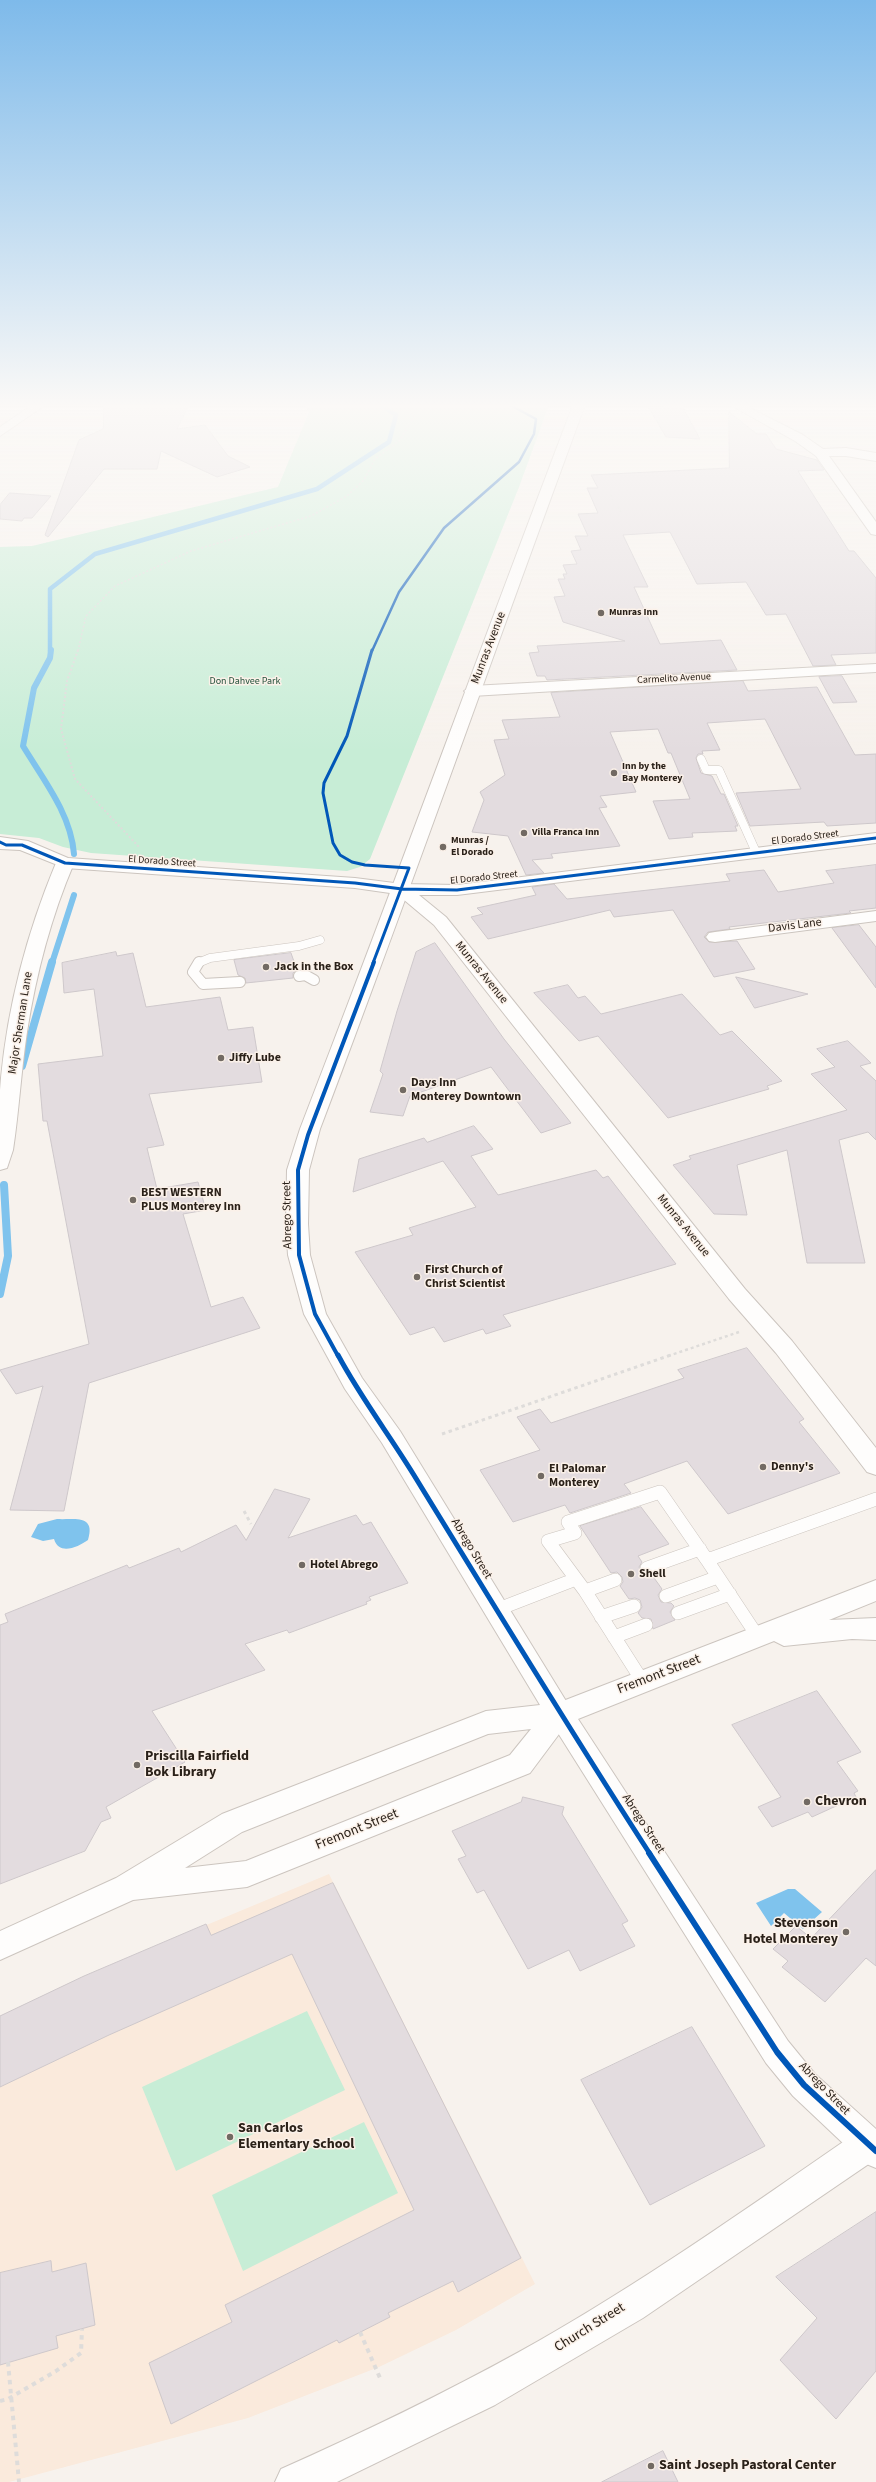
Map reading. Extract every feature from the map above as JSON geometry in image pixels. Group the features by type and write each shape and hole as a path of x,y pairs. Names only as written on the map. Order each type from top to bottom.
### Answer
{"street":[{"name":"Munras Avenue","path":"536,521 472,691 402,889 440,921 737,1294 784,1347 876,1466"},
{"path":"869,521 876,531"},
{"name":"Carmelito Avenue","path":"472,691 876,668"},
{"name":"El Dorado Street","path":"0,828 19,838 22,845"},
{"name":"El Dorado Street","path":"0,842 6,845 22,845 65,863 355,883 402,889 457,890 876,838"},
{"name":"Major Sherman Lane","path":"0,1163 6,1140 14,1056 27,978 65,863"},
{"name":"Abrego Street","path":"402,889 308,1135 298,1170 296,1190 299,1255 315,1314 353,1383 391,1437 560,1714 777,2052 804,2085 872,2148"},
{"name":"Davis Lane","path":"715,937 876,916"},
{"name":"Fremont Street","path":"0,1946 127,1888 232,1823 486,1723 560,1714 876,1590"},
{"name":"Fremont Street","path":"758,1637 852,1628 876,1629"},
{"name":"Fremont Street","path":"127,1888 247,1874 520,1764 560,1714"},
{"name":"Church Street","path":"294,2482 433,2418 589,2331 872,2148"}],"lane":[{"path":"701,759 706,770 719,770 756,852"},
{"path":"240,982 203,984 193,972 194,966 200,960 299,946 320,940"},
{"path":"299,976 305,975 314,980"},
{"path":"643,1682 585,1590 548,1541 575,1533 568,1522 660,1492 700,1549 758,1637"},
{"path":"707,1560 876,1499"},
{"path":"647,1568 700,1549"},
{"path":"666,1596 718,1577"},
{"path":"496,1610 576,1579"},
{"path":"585,1590 615,1580"},
{"path":"678,1613 730,1594"},
{"path":"601,1617 634,1606"},
{"path":"614,1637 646,1625"}],"path":[{"path":"142,851 75,779 61,729 67,681 80,648 86,616 115,586 191,551 294,521"},
{"path":"359,864 340,855 334,842 323,793 324,783 347,736 369,657 399,592 444,528 452,521"},
{"path":"442,1434 740,1332"},
{"path":"244,1511 251,1524"},
{"path":"0,2401 12,2396 56,2371 81,2353 82,2329"},
{"path":"360,2332 380,2378"},
{"path":"8,2362 20,2482"}],"shaded area":[{"name":"San Carlos Elementary School","path":"329,1874 535,2284 456,2330 379,2367 248,2418 9,2482 0,2482 0,2016 84,1976"}],"green space":[{"name":"Don Dahvee Park","path":"137,521 505,521 370,859 360,867 347,871 91,853 63,847 39,838 0,834 0,547 32,546"},
{"path":"307,2011 345,2090 176,2171 142,2087"},
{"path":"364,2122 398,2193 243,2271 212,2195"}],"water":[{"path":"57,1519 76,1519 86,1522 89,1526 90,1532 88,1540 74,1547 64,1549 56,1544 54,1539 43,1541 31,1537 38,1524"},
{"path":"788,1889 795,1889 822,1912 803,1929 784,1913 771,1926 756,1903"}],"building":[{"path":"50,521 61,521 48,537 45,535"},
{"path":"581,521 830,521 849,551 854,551 876,578 876,653 831,655 836,665 813,666 786,614 766,615 746,582 697,584 670,532 623,535 648,587 634,587 660,644 721,640 737,670 547,680 545,676 537,676 529,653 539,652 537,646 625,641 563,622 554,597 565,596 558,579 565,579 563,574 567,574 563,565 577,564 571,551 581,550 575,536 588,536"},
{"path":"842,676 857,702 833,703 819,677"},
{"path":"743,681 748,691 817,687 855,755 876,754 876,823 827,826 824,822 750,826 736,793 801,789 765,719 707,723 720,750 702,751 703,754 698,754 696,758 701,773 712,776 721,794 724,794 738,826 735,826 737,831 692,833 693,837 669,839 653,801 690,799 671,753 668,753 658,729 610,732 636,792 600,796 607,807 599,808 620,846 551,854 553,858 532,860 544,873 526,875 508,836 472,832 484,800 480,792 505,775 494,740 509,739 502,720 560,717 551,693"},
{"path":"876,865 876,908 849,911 851,913 729,927 730,929 708,932 704,937 709,942 737,941 755,969 714,977 673,910 614,917 610,910 488,939 471,917 483,914 477,908 536,895 532,887 554,884 567,899 730,881 726,874 764,870 778,892 834,883 826,871"},
{"path":"859,925 876,947 876,988 832,928"},
{"path":"435,943 504,1039 571,1123 541,1133 491,1067 410,1096 403,1116 370,1112 383,1074 380,1071 416,952"},
{"path":"116,952 117,956 133,953 146,1007 220,997 228,1030 253,1027 262,1082 149,1094 164,1145 147,1148 157,1189 198,1182 206,1210 183,1214 211,1307 243,1297 260,1328 89,1383 64,1511 10,1510 43,1386 16,1394 0,1370 89,1344 47,1121 43,1121 38,1064 103,1056 94,989 64,993 62,963"},
{"name":"Jack in the Box","path":"291,953 297,970 293,973 293,978 246,983 245,978 238,975 234,960"},
{"path":"736,977 808,994 755,1008"},
{"path":"568,985 578,998 585,996 601,1014 682,994 720,1035 732,1031 782,1081 767,1086 769,1089 668,1118 598,1036 579,1041 534,993"},
{"path":"848,1041 871,1063 860,1066 876,1081 876,1140 868,1132 839,1140 865,1263 807,1263 787,1150 737,1165 747,1215 714,1214 673,1165 691,1159 689,1156 847,1110 811,1074 835,1067 817,1049"},
{"path":"474,1126 493,1149 471,1156 498,1195 596,1170 603,1178 608,1176 676,1264 503,1315 511,1326 486,1334 483,1329 444,1342 434,1327 410,1335 355,1252 413,1235 409,1228 476,1207 443,1161 353,1192 359,1159 424,1138 427,1142"},
{"path":"747,1348 804,1419 799,1422 840,1473 728,1514 687,1461 624,1484 631,1493 570,1513 565,1505 513,1522 480,1470 540,1450 517,1417 540,1409 551,1423 684,1378 678,1370"},
{"path":"275,1489 310,1499 288,1538 356,1515 363,1525 371,1522 408,1583 369,1597 371,1600 366,1602 367,1604 289,1633 287,1630 245,1644 265,1670 152,1711 185,1762 106,1807 111,1818 101,1822 85,1851 0,1884 0,1625 8,1622 5,1614 127,1565 129,1568 179,1548 181,1552 236,1525 246,1540"},
{"name":"Shell","path":"641,1507 669,1544 638,1556 642,1562 639,1567 642,1574 652,1575 662,1589 658,1595 661,1602 671,1603 674,1606 670,1612 675,1620 653,1629 651,1619 642,1618 638,1613 642,1607 640,1600 635,1598 629,1599 620,1586 623,1582 622,1577 617,1572 611,1573 580,1526"},
{"name":"Chevron","path":"817,1691 861,1752 837,1762 858,1791 854,1793 856,1797 812,1817 808,1812 772,1827 758,1807 781,1797 732,1725"},
{"path":"523,1797 564,1807 562,1814 628,1921 622,1924 635,1946 580,1971 569,1950 528,1969 484,1890 477,1893 458,1859 466,1856 452,1831 521,1802"},
{"name":"Stevenson Hotel Monterey","path":"876,1870 876,1966 866,1958 825,2002 782,1967 788,1961 773,1949 796,1926 811,1938"},
{"name":"San Carlos Elementary School","path":"333,1883 521,2258 458,2292 453,2281 388,2313 390,2317 339,2343 337,2340 171,2424 149,2363 232,2322 225,2305 414,2210 292,1954 109,2035 0,2087 0,2016 84,1976 206,1924 211,1935"},
{"path":"692,2027 765,2146 650,2205 581,2080"},
{"path":"876,2212 876,2371 836,2419 780,2360 817,2318 776,2277"},
{"path":"51,2261 52,2272 86,2263 95,2325 56,2336 58,2348 0,2365 0,2273"},
{"name":"Saint Joseph Pastoral Center","path":"663,2451 678,2482 602,2482"}],"waterway":[{"path":"50,651 50,589 95,554 208,521"},
{"path":"51,650 50,658 34,688 23,746 55,797 62,811 72,839 74,854"},
{"path":"52,963 74,895"},
{"path":"22,1066 52,962"},
{"path":"0,1294 8,1256 4,1185"}],"cycle path":[{"path":"452,521 444,528 399,592 369,657 347,736 324,783 323,793 333,843 340,855 352,862 365,865 409,868 308,1135 298,1170 297,1224 299,1255 315,1314 353,1383 391,1437 560,1714 777,2052 804,2085 876,2151"},
{"path":"0,842 6,845 22,845 65,863 355,883 402,889 457,890 876,838"}],"place":[{"name":"Munras Inn","path":"601,613"},
{"name":"Inn by the Bay Monterey","path":"614,773"},
{"name":"Villa Franca Inn","path":"524,833"},
{"name":"Munras / El Dorado","path":"443,847"},
{"name":"Jack in the Box","path":"266,967"},
{"name":"Jiffy Lube","path":"221,1058"},
{"name":"Days Inn Monterey Downtown","path":"403,1090"},
{"name":"BEST WESTERN PLUS Monterey Inn","path":"133,1200"},
{"name":"First Church of Christ Scientist","path":"417,1277"},
{"name":"Denny's","path":"763,1467"},
{"name":"El Palomar Monterey","path":"541,1476"},
{"name":"Hotel Abrego","path":"302,1565"},
{"name":"Shell","path":"631,1574"},
{"name":"Priscilla Fairfield Bok Library","path":"137,1765"},
{"name":"Chevron","path":"807,1802"},
{"name":"Stevenson Hotel Monterey","path":"846,1932"},
{"name":"San Carlos Elementary School","path":"230,2137"},
{"name":"Saint Joseph Pastoral Center","path":"651,2466"}]}
